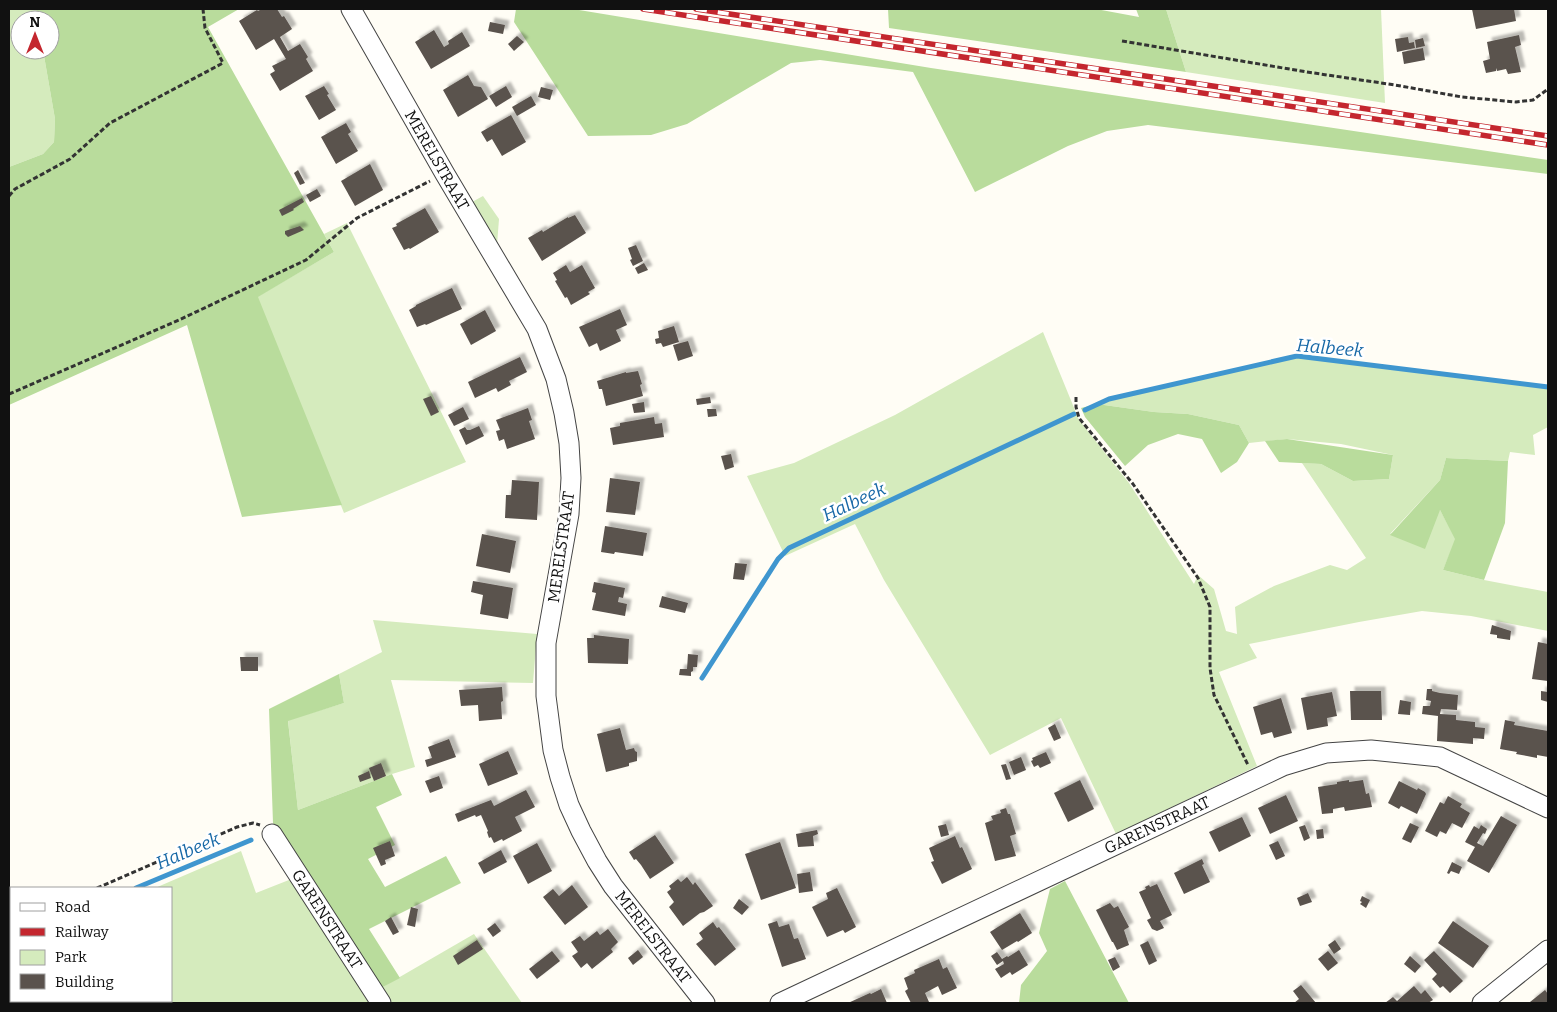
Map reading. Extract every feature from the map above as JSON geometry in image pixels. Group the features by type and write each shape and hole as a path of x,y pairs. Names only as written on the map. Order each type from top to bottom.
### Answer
{"street":[{"name":"MERELSTRAAT","path":"351,9 445,174 537,329 556,379 569,443 571,478 569,514 546,644 545,667 553,750 569,805 597,861 613,886 705,1003"},
{"name":"GARENSTRAAT","path":"780,1003 1254,779 1283,766 1326,753 1371,750 1440,757 1548,808"},
{"name":"GARENSTRAAT","path":"272,834 381,1003"},
{"path":"1482,1003 1548,950"}],"path":[{"path":"9,196 70,159 110,123 223,63 205,28 204,9"},
{"path":"1122,40 1462,97 1516,102 1534,100 1548,89"},
{"path":"9,394 179,320 306,260 357,218 445,174"},
{"path":"1076,397 1076,408 1080,418 1132,484 1198,578 1210,608 1210,668 1214,695 1254,779"},
{"path":"99,887 237,826 253,823 262,825 272,834"}],"green space":[{"path":"9,9 36,9 10,10 10,60 45,60 55,119 54,142 43,154 9,167"},
{"path":"239,9 208,27 334,252 258,297 342,505 242,517 187,325 9,405 9,167 43,154 54,142 55,119 45,60 60,60 60,10 36,10"},
{"path":"516,9 573,9 931,68 1548,160 1548,174 1148,125 1107,131 1068,146 975,192 913,72 820,60 791,63 687,124 651,135 588,136 514,22"},
{"path":"888,9 1096,9 1139,17 1136,9 1166,9 1186,72 889,28"},
{"path":"1166,9 1381,9 1385,103 1186,72"},
{"path":"483,196 499,219 497,245 472,202"},
{"path":"347,223 466,462 344,513 257,297 334,252 324,234"},
{"path":"1043,332 1079,420 1129,483 1194,584 1198,575 1214,589 1226,631 1237,634 1235,607 1274,586 1330,565 1347,570 1366,558 1302,463 1321,464 1353,481 1389,479 1393,455 1341,444 1287,439 1249,443 1239,425 1188,414 1154,412 1097,404 1266,362 1300,356 1548,387 1548,427 1533,435 1535,455 1510,452 1508,461 1446,458 1440,480 1390,534 1440,510 1456,539 1443,570 1548,592 1548,631 1471,616 1422,611 1249,644 1257,658 1219,672 1257,766 1116,834 1061,718 990,755 884,580 855,524 785,556 747,476 794,463 895,415"},
{"path":"1097,404 1154,412 1188,414 1239,425 1249,443 1237,462 1221,473 1202,439 1178,434 1148,445 1125,466 1085,417 1081,408"},
{"path":"1287,439 1393,455 1389,479 1353,481 1321,464 1279,462 1265,441"},
{"path":"1446,458 1508,461 1505,523 1484,580 1443,570 1455,539 1440,510 1425,549 1390,535 1440,480"},
{"path":"373,620 537,634 533,683 391,680 415,767 298,810 288,720 344,703 339,674 382,652"},
{"path":"339,674 344,703 288,721 298,810 392,774 402,795 376,807 395,845 368,859 385,887 446,856 461,883 369,929 400,978 379,989 273,823 269,709"},
{"path":"241,851 256,893 294,878 375,1003 60,1003 172,1002 172,887 157,887"},
{"path":"1065,881 1129,1003 1019,1003 1021,985 1047,951 1039,933 1050,889"},
{"path":"474,934 522,1003 388,1003 379,989"},
{"path":"9,951 10,1002 60,1003 9,1003"}],"building":[{"path":"262,9 277,9 282,17 284,16 292,29 280,37 288,51 300,44 308,57 306,59 313,71 280,91 270,74 275,71 272,66 286,59 274,39 256,50 239,21"},
{"path":"1472,9 1514,9 1516,21 1476,29"},
{"path":"490,22 505,25 503,34 488,31"},
{"path":"434,30 444,47 449,44 448,41 462,32 470,46 431,69 415,42"},
{"path":"1519,35 1521,45 1515,47 1521,72 1508,74 1506,69 1497,71 1496,68 1496,71 1486,73 1483,61 1490,59 1487,42"},
{"path":"517,36 524,42 514,51 508,44"},
{"path":"1408,37 1409,43 1414,42 1415,48 1397,52 1395,39"},
{"path":"1423,38 1425,46 1416,48 1415,40"},
{"path":"1423,48 1425,60 1404,64 1402,52"},
{"path":"468,75 474,86 481,87 488,99 458,117 443,90"},
{"path":"324,86 336,110 319,120 305,96"},
{"path":"506,86 512,97 496,107 489,96"},
{"path":"541,87 553,90 550,100 538,97"},
{"path":"531,96 536,105 517,116 512,107"},
{"path":"511,115 526,142 502,156 492,139 487,142 481,132"},
{"path":"346,123 351,132 348,134 358,151 336,164 321,137"},
{"path":"370,164 383,190 355,206 341,181"},
{"path":"298,170 305,183 300,185 294,173"},
{"path":"317,189 321,196 310,202 306,195"},
{"path":"302,198 304,202 282,216 279,210"},
{"path":"425,208 439,232 410,249 404,250 392,228"},
{"path":"575,215 586,233 542,261 528,238"},
{"path":"300,226 304,230 288,237 285,234 285,231"},
{"path":"636,245 643,261 633,266 628,248"},
{"path":"644,263 648,270 638,274 635,268"},
{"path":"566,265 570,272 582,265 595,288 588,292 590,294 571,305 555,281 557,280 553,273"},
{"path":"452,288 462,309 417,327 409,310"},
{"path":"620,309 627,325 616,330 621,341 600,351 597,343 589,347 579,327"},
{"path":"485,310 496,331 471,345 460,324"},
{"path":"674,326 679,342 663,347 661,343 656,344 655,339 659,338 658,331"},
{"path":"688,341 693,356 678,361 673,345"},
{"path":"520,357 527,372 509,381 511,385 498,392 496,388 475,398 468,382"},
{"path":"638,371 643,396 606,406 602,389 599,389 597,381 626,372"},
{"path":"431,396 439,412 431,416 423,399"},
{"path":"710,397 711,403 697,405 696,399"},
{"path":"644,402 645,412 634,413 632,404"},
{"path":"463,407 469,419 454,426 448,415"},
{"path":"528,408 532,420 529,421 535,439 507,449 504,439 499,441 496,431 500,430 496,420"},
{"path":"707,409 716,409 717,416 708,417"},
{"path":"654,417 655,424 662,423 664,437 613,445 610,428 620,426 620,423"},
{"path":"479,426 484,436 466,445 459,430 465,427 467,430 470,430"},
{"path":"731,454 734,467 725,470 721,456"},
{"path":"610,478 640,482 635,515 606,512"},
{"path":"512,480 539,482 537,520 505,518 506,495 511,495"},
{"path":"605,526 647,533 643,556 601,552"},
{"path":"482,534 516,541 510,573 476,566"},
{"path":"735,563 747,564 744,580 733,579"},
{"path":"473,581 513,588 508,619 480,614 483,595 471,592"},
{"path":"594,582 625,588 623,598 619,597 618,602 627,604 625,616 592,610 596,593 592,592"},
{"path":"662,596 688,603 685,613 659,607"},
{"path":"1492,625 1511,631 1510,640 1497,638 1497,635 1490,634"},
{"path":"594,635 629,639 628,664 588,663 587,638 594,638"},
{"path":"1538,642 1548,644 1548,681 1532,679"},
{"path":"688,654 698,655 697,667 693,667 691,676 679,675 680,669 687,669"},
{"path":"240,657 258,657 258,671 241,671"},
{"path":"502,687 502,719 479,721 478,705 461,706 459,690"},
{"path":"1427,689 1458,695 1457,710 1441,709 1440,714 1456,715 1456,720 1475,722 1475,727 1485,728 1484,739 1473,738 1473,744 1437,741 1438,716 1422,714 1423,706 1430,706 1431,701 1426,700"},
{"path":"1350,691 1381,691 1382,720 1351,720"},
{"path":"1541,691 1548,692 1548,702 1541,700"},
{"path":"1332,692 1337,716 1327,718 1328,726 1307,730 1301,698"},
{"path":"1281,698 1292,733 1274,738 1272,732 1261,735 1253,707"},
{"path":"1400,700 1411,702 1410,715 1398,714"},
{"path":"1505,720 1515,722 1514,725 1548,731 1548,757 1537,755 1537,758 1500,749"},
{"path":"1055,724 1061,738 1054,741 1048,728"},
{"path":"620,728 626,750 634,748 637,752 637,761 629,763 629,766 606,772 597,734"},
{"path":"449,739 456,757 427,767 425,760 432,758 428,747"},
{"path":"508,751 518,774 488,786 479,764"},
{"path":"1046,752 1051,763 1040,768 1038,765 1034,767 1031,761 1033,760 1032,758"},
{"path":"1021,757 1026,770 1014,775 1009,762"},
{"path":"381,763 386,776 374,781 369,768"},
{"path":"1006,764 1011,779 1006,780 1001,765"},
{"path":"369,771 371,778 360,782 358,776"},
{"path":"439,776 443,788 430,793 425,781"},
{"path":"1080,780 1094,809 1068,822 1054,793"},
{"path":"1349,780 1349,782 1363,780 1366,794 1369,793 1372,807 1345,811 1344,807 1333,809 1333,813 1322,814 1318,787"},
{"path":"1399,781 1425,792 1426,794 1417,814 1401,806 1399,809 1388,803"},
{"path":"526,790 535,807 515,817 522,831 503,841 502,839 494,843 491,837 489,838 481,815 476,817 475,815 458,822 455,814 491,800 494,806"},
{"path":"1286,795 1298,821 1270,834 1258,808"},
{"path":"1448,796 1462,804 1460,807 1470,813 1462,828 1452,823 1446,834 1440,831 1437,837 1425,831 1440,802 1444,804"},
{"path":"1006,808 1008,814 1010,814 1016,834 1010,836 1016,856 995,861 985,823 993,820 991,816 1001,813 1000,810"},
{"path":"1501,816 1517,825 1489,873 1467,861 1475,847 1465,842 1474,826 1479,829 1481,825 1487,829 1477,843 1483,846"},
{"path":"1242,817 1251,836 1219,852 1209,832"},
{"path":"1410,823 1419,827 1411,843 1402,839"},
{"path":"946,824 949,835 941,837 938,826"},
{"path":"1305,825 1310,838 1304,841 1299,827"},
{"path":"1323,829 1324,838 1317,839 1316,830"},
{"path":"817,830 818,834 813,836 814,846 798,847 796,834"},
{"path":"655,835 674,863 650,879 629,852"},
{"path":"955,836 972,869 942,884 931,862 934,861 929,848"},
{"path":"390,841 395,856 385,860 386,864 381,866 373,848"},
{"path":"1278,841 1285,856 1276,860 1269,845"},
{"path":"780,842 796,888 761,900 745,854"},
{"path":"537,843 552,871 528,884 513,856"},
{"path":"501,850 507,862 484,874 478,863"},
{"path":"1202,859 1204,864 1202,865 1210,882 1184,894 1174,873"},
{"path":"1452,862 1462,867 1459,874 1451,871 1449,874 1447,873"},
{"path":"810,872 813,891 799,893 797,874"},
{"path":"687,877 693,885 695,882 713,906 683,926 669,907 674,902 667,892 671,889 669,886 678,879 681,882"},
{"path":"1157,884 1172,915 1160,921 1164,928 1157,931 1152,929 1147,920 1151,918 1139,892 1146,889 1145,887 1149,885 1150,887"},
{"path":"572,885 588,907 565,925 543,897 553,889 559,896"},
{"path":"837,888 856,927 845,933 843,930 827,937 812,907 828,899 826,893"},
{"path":"1308,893 1312,902 1300,906 1297,898"},
{"path":"1362,896 1370,900 1366,908 1360,904"},
{"path":"739,899 749,907 742,915 733,908"},
{"path":"1110,903 1114,908 1118,906 1129,927 1124,930 1129,945 1117,950 1096,910"},
{"path":"411,907 418,909 415,927 407,925"},
{"path":"1020,913 1032,933 1002,950 990,932"},
{"path":"391,917 399,932 393,935 385,921"},
{"path":"777,921 779,927 789,924 794,939 798,938 806,959 782,967 768,924"},
{"path":"1453,921 1489,946 1473,968 1438,943"},
{"path":"713,922 736,949 715,966 696,944 703,939 699,933"},
{"path":"495,923 501,931 493,937 487,929"},
{"path":"608,929 618,942 611,949 613,952 592,969 587,963 581,968 572,956 578,952 571,942 580,936 584,941 597,931 600,935"},
{"path":"477,940 483,949 458,965 453,956"},
{"path":"1335,940 1341,949 1334,954 1328,945"},
{"path":"1148,941 1157,961 1149,965 1140,945"},
{"path":"638,950 643,957 633,965 628,958"},
{"path":"1019,950 1028,965 1012,975 1010,972 1001,978 995,969 1004,964 1003,961 997,965 991,956 997,952 1002,959"},
{"path":"552,951 560,961 537,979 529,969"},
{"path":"1328,951 1338,963 1328,971 1318,959"},
{"path":"1434,951 1463,981 1450,993 1443,986 1440,988 1432,979 1437,974 1424,960"},
{"path":"1410,956 1421,966 1415,973 1404,964"},
{"path":"1115,957 1120,967 1113,971 1108,960"},
{"path":"939,959 943,969 947,967 957,988 942,995 938,986 925,993 929,1002 911,1003 905,991 908,989 904,978 915,973 914,970"},
{"path":"1301,985 1316,1003 1294,1003 1299,999 1293,991"},
{"path":"1414,986 1421,994 1425,990 1433,1000 1428,1003 1385,1003 1393,997 1397,1001"},
{"path":"881,989 887,1003 848,1003 871,994"},
{"path":"1545,990 1548,994 1548,1003 1530,1002"}],"waterway":[{"name":"Halbeek","path":"1085,410 1109,399 1297,356 1548,387"},
{"name":"Halbeek","path":"702,678 778,559 789,548 1074,414"},
{"name":"Halbeek","path":"138,887 251,840"}],"railway":[{"path":"643,9 1548,145"},
{"path":"696,9 1548,136"}]}
